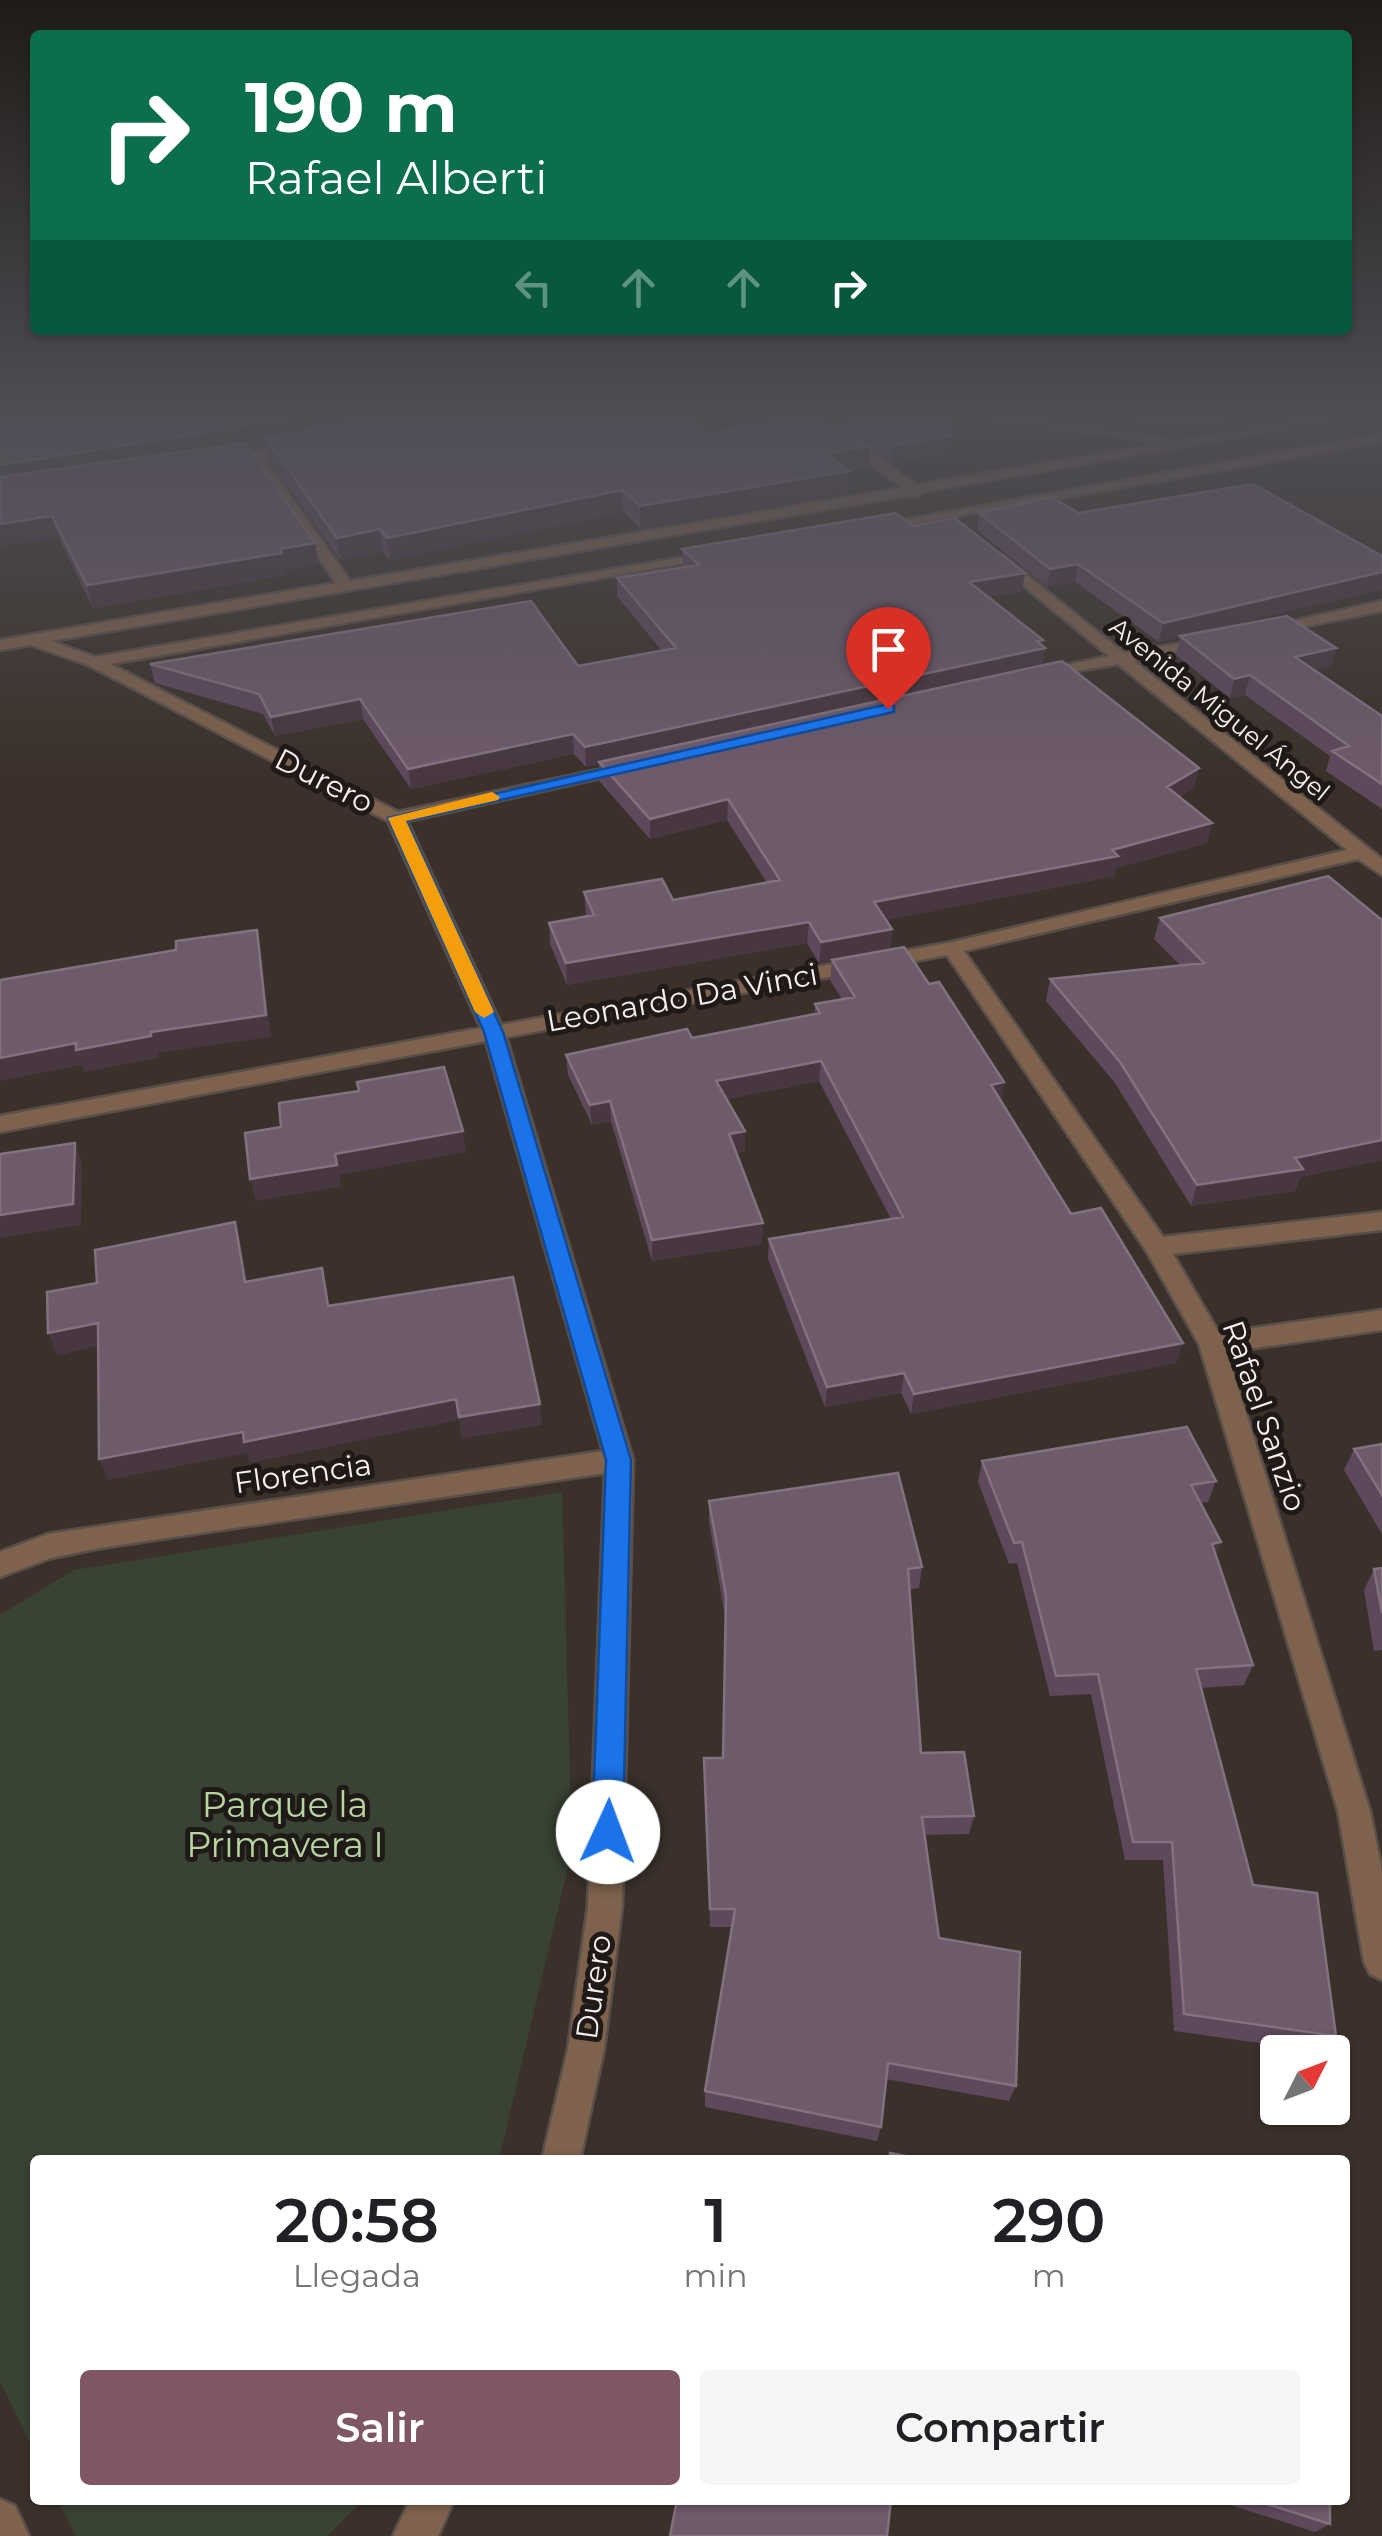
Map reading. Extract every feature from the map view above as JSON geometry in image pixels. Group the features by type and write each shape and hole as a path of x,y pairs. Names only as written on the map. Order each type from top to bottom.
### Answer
{"street":[{"path":"310,534 344,584"},
{"path":"0,644 641,534"},
{"name":"Avenida Miguel Ángel","path":"987,550 1116,659 1382,869"},
{"path":"94,662 732,551"},
{"path":"1249,632 1382,606"},
{"path":"1018,680 1230,636"},
{"name":"Durero","path":"30,640 94,662 396,818 494,1032 619,1460 605,1906 586,2049 562,2155"},
{"path":"396,818 649,762"},
{"name":"Leonardo Da Vinci","path":"0,1124 952,948 1361,853"},
{"name":"Rafael Sanzio","path":"952,948 1156,1248 1212,1344 1354,1811 1382,1962"},
{"path":"1156,1248 1382,1221"},
{"path":"1212,1344 1382,1320"},
{"name":"Florencia","path":"0,1565 48,1546 100,1536 619,1460"},
{"path":"415,2536 430,2505"},
{"path":"0,2521 7,2536"}],"green space":[{"name":"Parque la Primavera I","path":"562,1492 572,1849 500,2155 30,2155 30,2443 0,2382 0,1615 74,1570"},
{"path":"60,2505 358,2505 327,2536 76,2536"}],"building":[{"path":"61,534 309,534 315,543 280,549 282,553 87,585"},
{"path":"769,534 976,534 1025,573 969,582 1043,640 1037,641 1045,648 585,747 573,734 408,769 360,699 271,717 259,694 150,664 531,601 578,666 676,648 617,578 699,565 682,549"},
{"path":"1006,534 1343,534 1382,556 1382,572 1163,623 1078,564 1050,569"},
{"path":"1287,616 1336,648 1295,657 1382,716 1382,784 1332,751 1349,746 1250,675 1234,679 1180,636"},
{"path":"1062,661 1199,768 1167,787 1212,823 1112,850 1118,856 874,902 892,929 821,942 809,922 566,963 549,923 594,915 584,892 662,879 673,900 780,880 728,799 650,819 599,762"},
{"path":"1328,876 1382,920 1382,1140 1295,1158 1303,1169 1197,1185 1120,1062 1050,979 1204,963 1160,918"},
{"path":"257,930 266,1015 151,1032 151,1036 76,1050 76,1043 0,1058 0,980 176,950 176,941"},
{"path":"904,947 929,984 939,982 1004,1082 991,1085 1071,1214 1101,1208 1183,1343 914,1394 904,1373 827,1387 769,1239 903,1217 821,1061 716,1081 745,1131 729,1134 763,1223 652,1240 610,1101 590,1105 566,1055 687,1029 692,1038 820,1013 815,1004 855,997 832,960"},
{"path":"444,1067 463,1131 335,1154 337,1165 250,1179 245,1133 281,1127 279,1103 359,1091 357,1082"},
{"path":"75,1143 73,1204 0,1215 0,1154"},
{"path":"235,1222 245,1282 322,1268 328,1306 513,1277 540,1404 459,1417 456,1399 244,1442 243,1432 99,1459 98,1323 48,1333 47,1292 97,1283 95,1250"},
{"path":"1187,1427 1216,1481 1191,1485 1221,1542 1212,1544 1253,1665 1196,1669 1253,1885 1317,1893 1336,2035 1184,2014 1172,1842 1133,1842 1098,1674 1056,1676 1022,1542 1014,1543 982,1461"},
{"path":"1382,1444 1382,1495 1354,1449"},
{"path":"898,1473 922,1567 908,1569 921,1753 964,1752 974,1816 922,1817 939,1938 1020,1952 1016,2086 888,2063 881,2127 705,2091 735,1909 710,1909 704,1758 723,1758 726,1596 709,1501"},
{"path":"1382,1568 1382,1613 1374,1569"},
{"path":"676,2505 890,2505 887,2536 670,2536"},
{"path":"1270,2505 1330,2505 1330,2524"}],"slow traffic":[{"path":"484,1012 396,818 492,797"}],"route":[{"path":"608,1832 619,1460 494,1032 396,818 888,709"}]}
